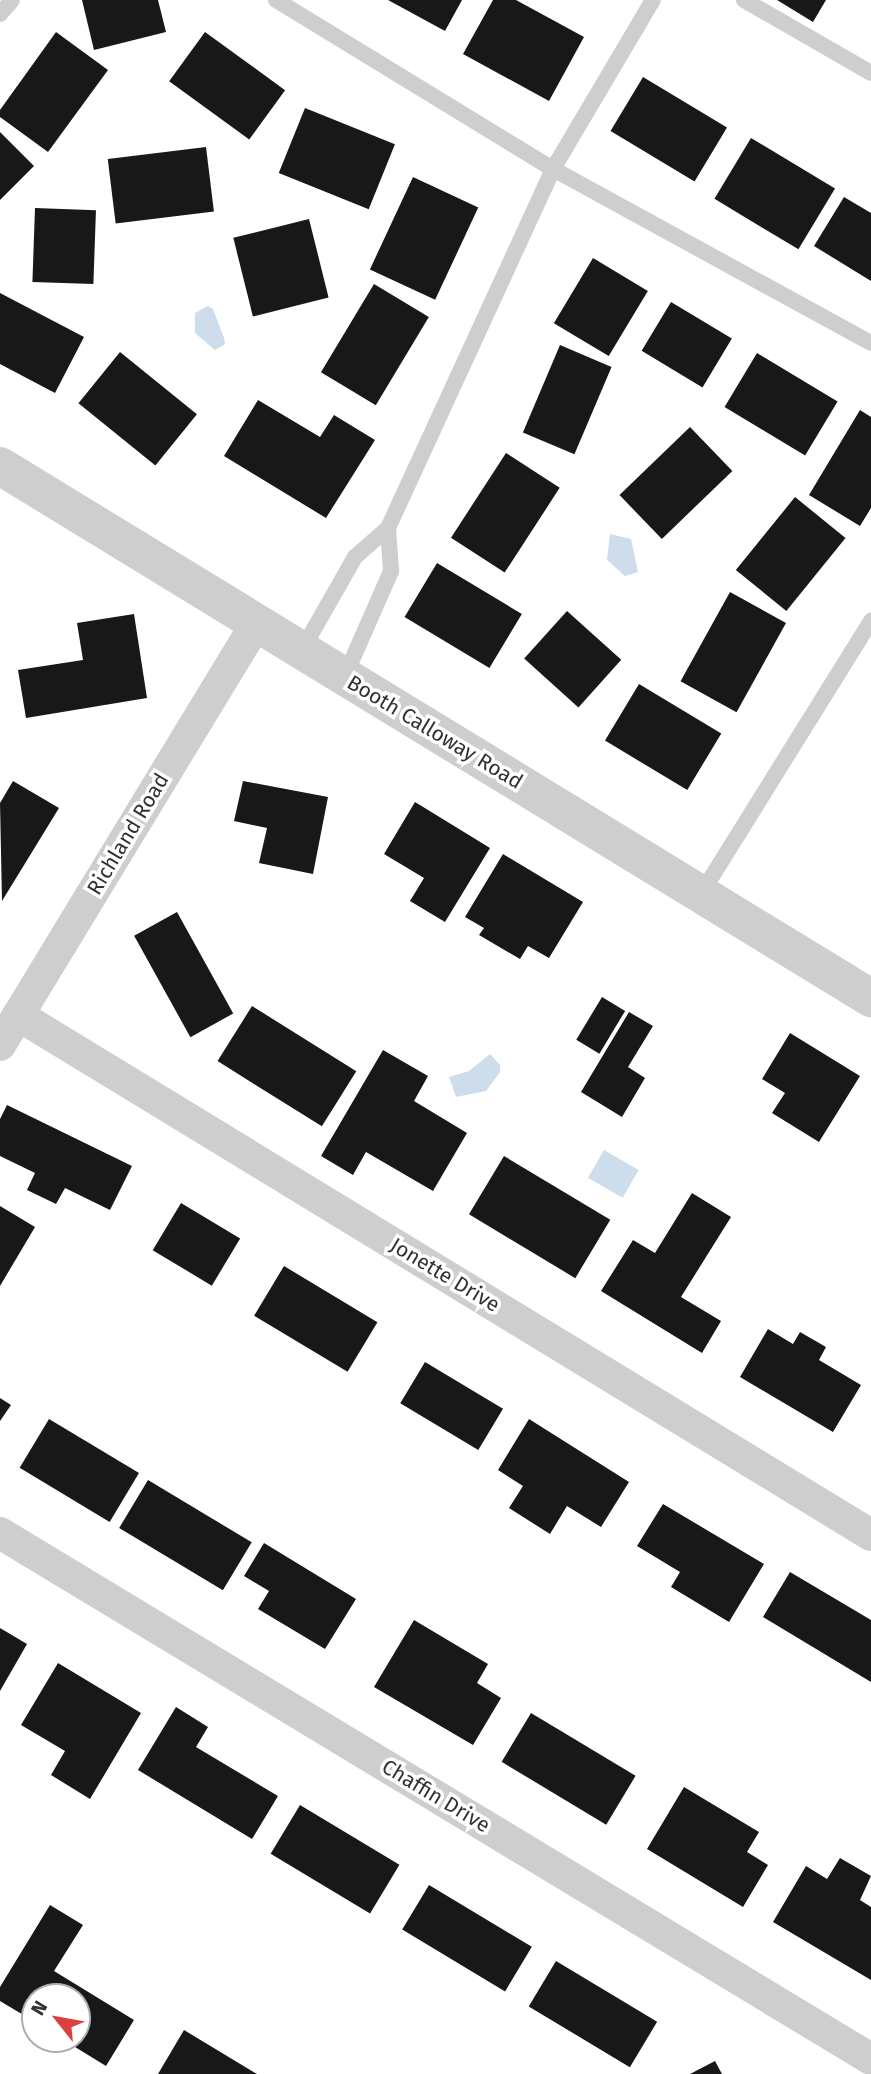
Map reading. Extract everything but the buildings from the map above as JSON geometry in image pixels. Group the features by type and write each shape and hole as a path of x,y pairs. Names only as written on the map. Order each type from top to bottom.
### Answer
{"street":[{"name":"Booth Calloway Road","path":"0,466 871,998"},
{"name":"Richland Road","path":"0,1045 257,623"},
{"name":"Jonette Drive","path":"18,1015 871,1535"},
{"name":"Chaffin Drive","path":"0,1533 871,2059"}],"lane":[{"path":"0,14 12,0"},
{"path":"276,0 553,169 871,343"},
{"path":"302,650 355,557 388,528 553,169 653,0"},
{"path":"744,0 871,73"},
{"path":"345,676 391,571 388,528"},
{"path":"701,894 871,621"}],"water":[{"path":"208,306 213,309 225,344 215,350 195,333 195,313"},
{"path":"610,534 631,539 638,572 625,576 607,560"},
{"path":"490,1054 500,1065 500,1072 486,1091 456,1097 449,1077 469,1071"},
{"path":"604,1150 639,1170 623,1198 588,1178"}]}
